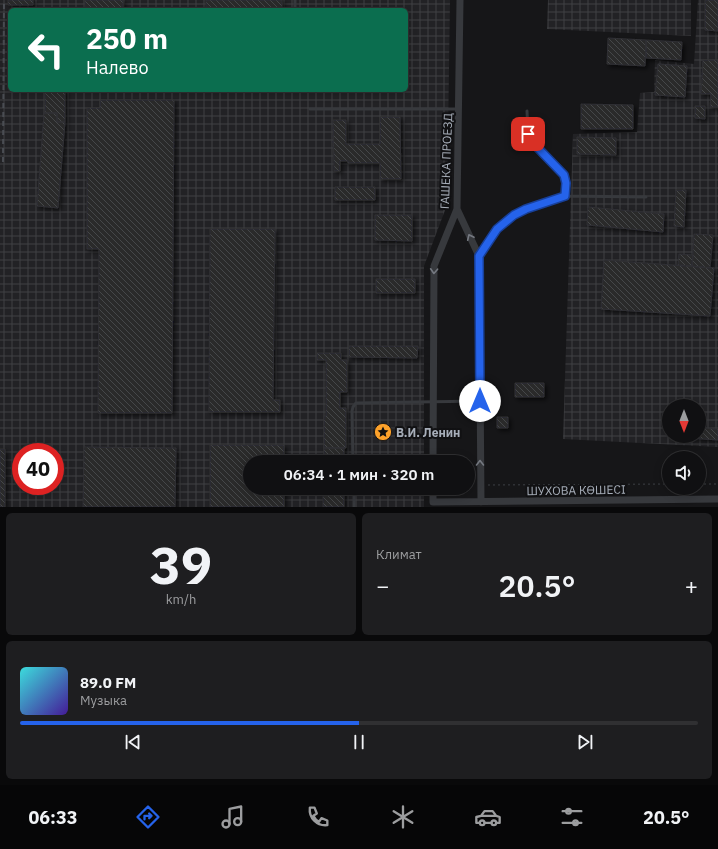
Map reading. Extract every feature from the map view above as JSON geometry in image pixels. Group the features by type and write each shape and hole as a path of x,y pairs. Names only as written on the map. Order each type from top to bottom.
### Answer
{"street":[{"name":"ГАШЕКА ПРОЕЗД","path":"433,455 434,266 457,209 460,0"},
{"path":"457,209 479,256 481,502"},
{"name":"ШУХОВА КӨШЕСІ","path":"433,495 432,504 481,502 531,504 718,499"}],"lane":[{"path":"310,109 458,109"},
{"path":"527,111 528,134 534,144 564,175 566,183 565,196"},
{"path":"479,256 497,229 514,215 526,209 565,196 646,197"},
{"path":"353,455 352,411 356,403 480,401"},
{"path":"354,495 354,507"}],"path":[{"path":"480,485 662,484"},
{"path":"706,484 718,484"}],"shaded area":[{"path":"0,0 450,0 447,205 424,266 424,455 243,455 243,495 424,495 424,507 0,507"},
{"path":"548,0 691,0 691,36 547,29"},
{"path":"698,0 718,0 718,447 563,439 573,134 637,132 640,93 654,92 655,60 694,64"}],"building":[{"path":"8,0 33,0 33,5 8,5"},
{"path":"85,0 123,0 123,8 85,8"},
{"path":"206,0 282,0 282,8 206,8"},
{"path":"705,0 718,0 718,31 705,30"},
{"path":"608,38 646,40 645,66 607,64"},
{"path":"646,40 682,42 681,60 646,58"},
{"path":"703,60 718,60 718,107 710,107 711,94 701,94"},
{"path":"658,64 687,66 685,97 655,95"},
{"path":"45,92 65,92 65,122 57,122 57,113 45,113"},
{"path":"100,100 174,100 172,413 98,413 99,249 87,249 87,108 100,108"},
{"path":"581,104 633,105 633,129 581,129"},
{"path":"695,106 705,106 705,119 695,118"},
{"path":"44,113 57,113 57,122 65,122 58,208 37,206"},
{"path":"380,117 400,117 401,179 380,179 380,163 348,163 348,161 340,161 340,171 334,171 333,120 346,120 346,144 380,144"},
{"path":"577,137 616,138 616,155 577,154"},
{"path":"335,187 375,187 375,200 335,200"},
{"path":"676,190 686,190 684,227 674,226"},
{"path":"588,207 664,214 663,232 587,225"},
{"path":"375,215 412,215 412,241 375,240"},
{"path":"210,229 275,229 273,400 280,400 280,412 209,412"},
{"path":"694,234 713,235 710,268 692,266"},
{"path":"679,254 693,255 692,266 678,265"},
{"path":"604,260 714,268 710,316 601,309"},
{"path":"376,279 415,279 415,293 376,293"},
{"path":"349,346 418,346 417,358 349,357"},
{"path":"317,353 341,353 341,360 347,360 347,392 340,392 340,408 346,408 346,448 324,448 324,416 326,416 326,360 317,360"},
{"path":"515,383 544,383 544,397 515,397"},
{"path":"485,391 492,391 492,412 485,412"},
{"path":"497,417 508,417 508,428 497,428"},
{"path":"706,428 718,429 718,440 706,439"},
{"path":"210,445 284,445 284,455 243,455 243,495 284,495 284,507 210,507"},
{"path":"84,447 176,448 175,507 83,507"},
{"path":"324,448 344,448 344,455 324,455"},
{"path":"0,449 5,449 5,507 0,507"},
{"path":"323,495 344,495 344,507 323,507"}],"railway":[{"path":"3,162 4,0"}],"place":[{"name":"В.И. Ленин","path":"383,432"}],"route":[{"path":"480,401 479,256 497,229 514,215 526,209 565,196 566,183 564,175 534,144 528,134"}]}
